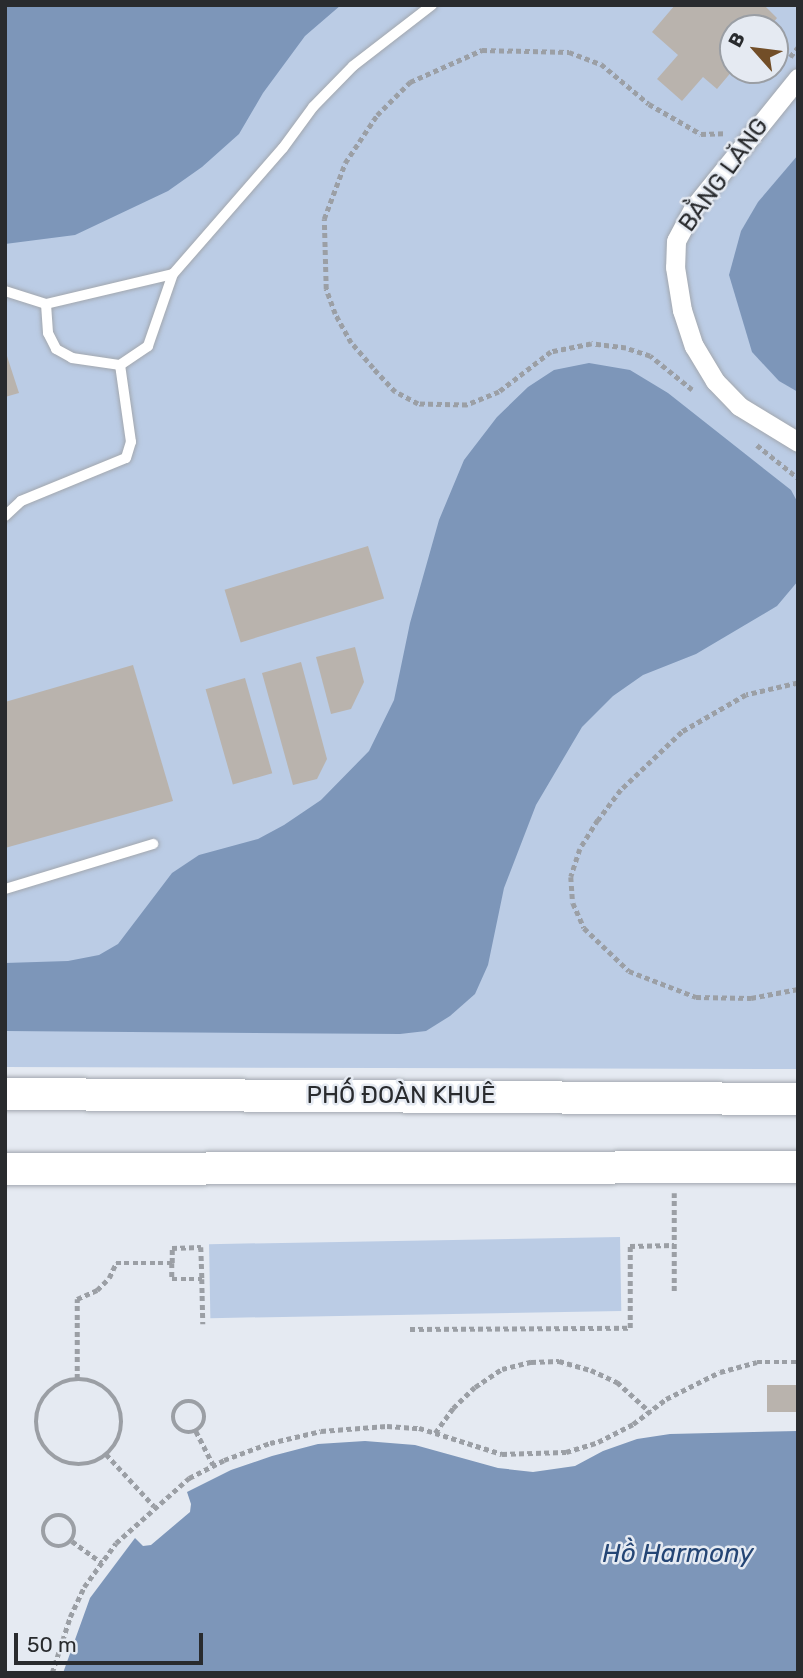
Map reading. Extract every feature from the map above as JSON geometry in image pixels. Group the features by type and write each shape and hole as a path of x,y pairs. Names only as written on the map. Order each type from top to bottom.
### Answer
{"main road":[{"name":"PHỐ ĐOÀN KHUÊ","path":"5,1094 798,1099"},
{"path":"5,1169 798,1167"}],"street":[{"name":"BẰNG LĂNG","path":"790,72 694,207 676,241 676,267 682,310 694,346 715,381 739,406 798,442"}],"lane":[{"path":"46,304 48,333 56,349 72,358 120,365 148,346 173,275 283,148 313,107 354,66 432,5"},
{"path":"5,291 46,304 173,275"},
{"path":"5,516 21,501 126,458 131,442 120,365"},
{"path":"5,889 153,844"}],"path":[{"path":"790,72 798,47"},
{"path":"695,392 650,356 626,348 591,344 551,352 499,392 467,405 418,404 388,384 351,343 335,314 326,289 324,219 345,163 377,115 410,82 482,50 569,52 601,64 649,104 702,134 736,132"},
{"path":"748,438 798,478"},
{"path":"798,683 746,695 682,732 621,790 598,820 580,849 571,877 573,903 584,928 629,971 696,997 751,998 798,989"},
{"path":"674,1291 675,1168"},
{"path":"410,1329 630,1328 630,1246 674,1245"},
{"path":"202,1279 172,1279 172,1248 201,1247 202,1279 203,1324"},
{"path":"77,1379 77,1299 97,1290 109,1278 116,1263 172,1263"},
{"path":"435,1433 453,1408 475,1387 502,1369 531,1362 559,1361 590,1370 617,1382 650,1412"},
{"path":"52,1673 70,1617 84,1587 116,1543 154,1506 189,1478 213,1465 270,1443 321,1431 387,1426 419,1428 502,1454 566,1452 598,1442 634,1424 666,1399 720,1372 757,1362 798,1362"},
{"path":"77,1379 103,1386 120,1409 118,1437 106,1454 88,1464 74,1465 61,1461 41,1442 36,1429 40,1402 61,1382 77,1379"},
{"path":"183,1402 198,1403 205,1411 205,1422 196,1431 182,1432 174,1424 173,1414 183,1402"},
{"path":"196,1431 213,1465"},
{"path":"106,1454 154,1506"},
{"path":"58,1515 72,1521 75,1531 72,1541 63,1547 47,1543 43,1534 48,1519 58,1515"},
{"path":"72,1541 102,1563"}],"shaded area":[{"path":"5,5 798,5 798,1069 5,1067"},
{"path":"620,1237 621,1311 210,1318 209,1244"}],"water":[{"path":"5,5 341,5 305,36 263,93 239,134 202,167 168,191 75,235 5,244"},
{"path":"798,155 798,392 779,381 752,352 729,275 741,231 758,202"},
{"path":"589,363 630,370 668,393 791,490 798,503 798,581 777,606 696,654 643,675 613,696 582,727 536,805 504,888 488,965 475,994 450,1016 426,1031 400,1034 5,1031 5,963 68,961 99,955 118,944 172,873 199,855 258,839 284,825 321,800 369,751 394,700 410,623 439,520 464,460 497,417 528,387 554,370"},
{"name":"Hồ Harmony","path":"798,1431 798,1673 63,1673 90,1598 135,1538 143,1546 151,1545 190,1512 191,1504 187,1492 231,1470 272,1456 318,1444 365,1441 415,1445 498,1468 533,1472 575,1466 603,1451 637,1439 670,1434"}],"building":[{"path":"675,5 764,5 773,14 719,14 719,84 721,84 717,89 703,77 682,101 657,79 678,55 652,32"},
{"path":"5,354 19,393 5,397"},
{"path":"368,546 384,599 241,642 225,590"},
{"path":"355,647 364,682 351,709 331,714 316,657"},
{"path":"301,662 327,759 317,779 293,785 262,673"},
{"path":"133,665 173,801 5,848 5,702"},
{"path":"245,678 272,773 233,784 206,689"},
{"path":"767,1385 798,1385 798,1412 767,1412"}]}
